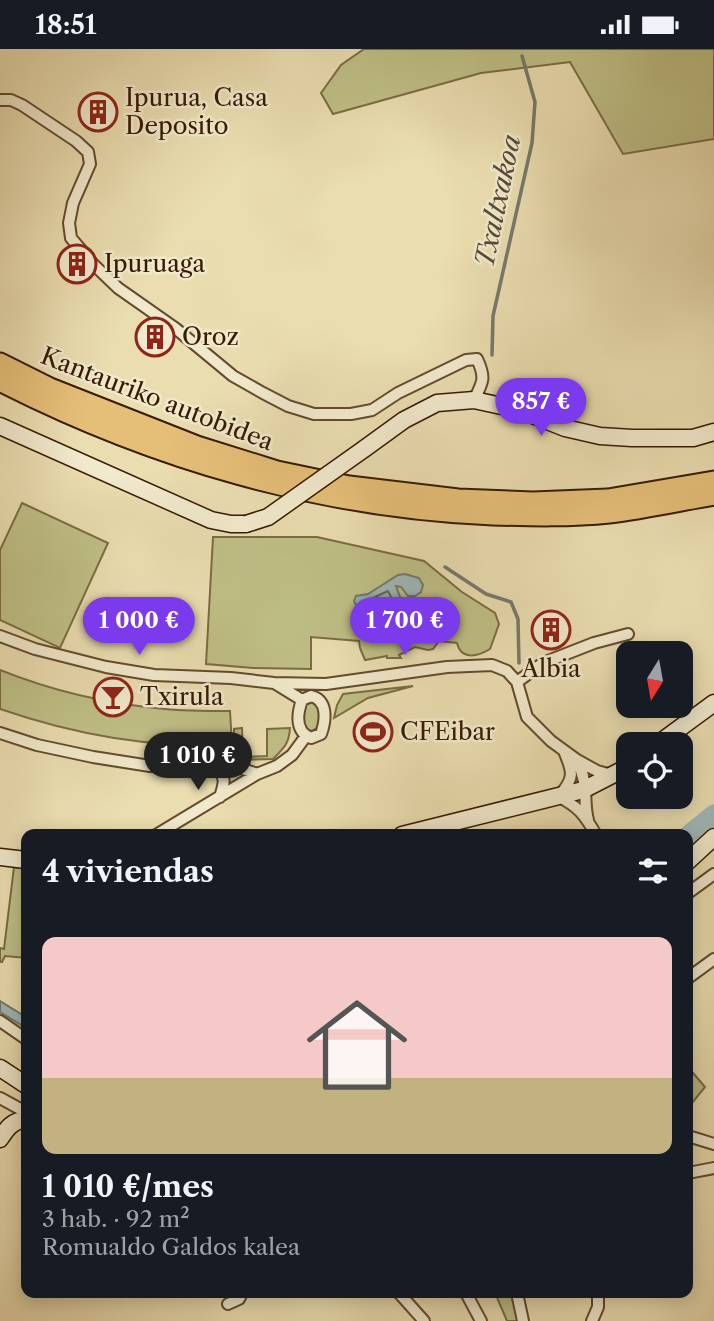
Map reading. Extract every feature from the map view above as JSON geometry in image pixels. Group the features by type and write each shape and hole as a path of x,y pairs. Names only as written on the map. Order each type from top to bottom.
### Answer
{"highway":[{"name":"Kantauriko autobidea","path":"0,363 50,388 197,446 277,471 362,488 458,499 533,502 608,499 714,481"},
{"name":"Kantauriko autobidea","path":"0,381 111,432 194,462 274,484 345,499 456,513 534,516 609,513 714,495"}],"main road":[{"path":"0,426 211,520 231,524 246,524 268,517 404,420 438,403 474,400 520,410 565,428 600,436 693,437 714,432"},
{"path":"674,732 714,703"},
{"path":"426,829 585,789 616,772"},
{"path":"693,856 714,837"},
{"path":"0,857 21,859"},
{"path":"0,1068 21,1082"}],"street":[{"path":"0,100 11,100 22,105 88,152 90,164 73,203 69,223 71,238 118,288 175,328 233,376 288,406 314,414 351,414 372,410 398,393 466,360 477,359 484,381 474,400"},
{"path":"517,682 543,663 594,643 628,634"},
{"path":"0,636 35,649 106,667 154,675 231,678 274,683 326,684 447,667 492,665 507,671 517,682 527,717 551,741 577,760 597,771 612,775"},
{"path":"274,683 302,700"},
{"path":"315,697 318,690 326,684"},
{"path":"315,697 323,706 323,728 321,734 311,738 300,730 299,710 302,700 315,697"},
{"path":"0,733 37,745 104,759 150,766 240,768 257,775"},
{"path":"166,829 257,775 277,767 292,755 306,736"},
{"path":"563,748 572,775 567,787 558,796 579,809 593,829"},
{"path":"577,760 583,776 588,820"},
{"path":"216,768 225,781 220,797"},
{"path":"693,889 714,874"},
{"path":"693,974 714,959"},
{"path":"0,1021 21,1036"},
{"path":"2,1099 15,1125"},
{"path":"2,1099 21,1109"},
{"path":"693,1138 714,1144"},
{"path":"693,1172 714,1168"},
{"path":"228,1304 240,1298"},
{"path":"403,1298 424,1321"},
{"path":"469,1298 481,1321"},
{"path":"518,1298 523,1321"},
{"path":"592,1321 598,1307 598,1298"}],"green space":[{"path":"364,49 714,49 714,139 623,154 570,62 481,73 333,114 321,93 341,65"},
{"path":"22,503 108,543 60,648 0,620 0,550"},
{"path":"213,537 317,537 424,561 462,592 495,613 499,624 490,649 475,655 462,652 457,643 439,641 433,649 415,647 399,655 401,658 387,656 365,660 359,641 311,637 311,669 206,664"},
{"path":"0,670 60,690 122,704 173,710 230,711 232,746 114,738 57,726 0,709"},
{"path":"413,686 368,698 334,718 343,694"},
{"path":"310,701 319,705 320,717 318,727 312,731 305,727 303,720 306,704"},
{"path":"242,728 243,757 267,756 267,729 290,728 285,745 273,759 234,760 234,729"},
{"path":"14,867 21,868 21,958 5,956 0,962 0,948 4,949"},
{"path":"693,1073 705,1087 693,1102"},
{"path":"497,1298 514,1298 521,1321 507,1321"}],"water":[{"path":"398,575 419,578 423,585 421,592 408,596 401,587 396,586 405,610 364,624 354,601 356,596 368,594"},
{"path":"0,1001 21,1014 21,1025 0,1012"}],"waterway":[{"name":"Txaltxakoa","path":"492,355 493,316 532,143 535,102 522,56"},
{"name":"Txaltxakoa","path":"445,567 486,594 511,602 518,619 519,663"},
{"path":"693,831 714,814"}],"place":[{"name":"Ipurua, Casa Deposito","path":"98,112"},
{"name":"Ipuruaga","path":"77,264"},
{"name":"Oroz","path":"155,337"},
{"name":"Albia","path":"551,630"},
{"name":"Txirula","path":"113,697"},
{"name":"CFEibar","path":"373,732"}]}
